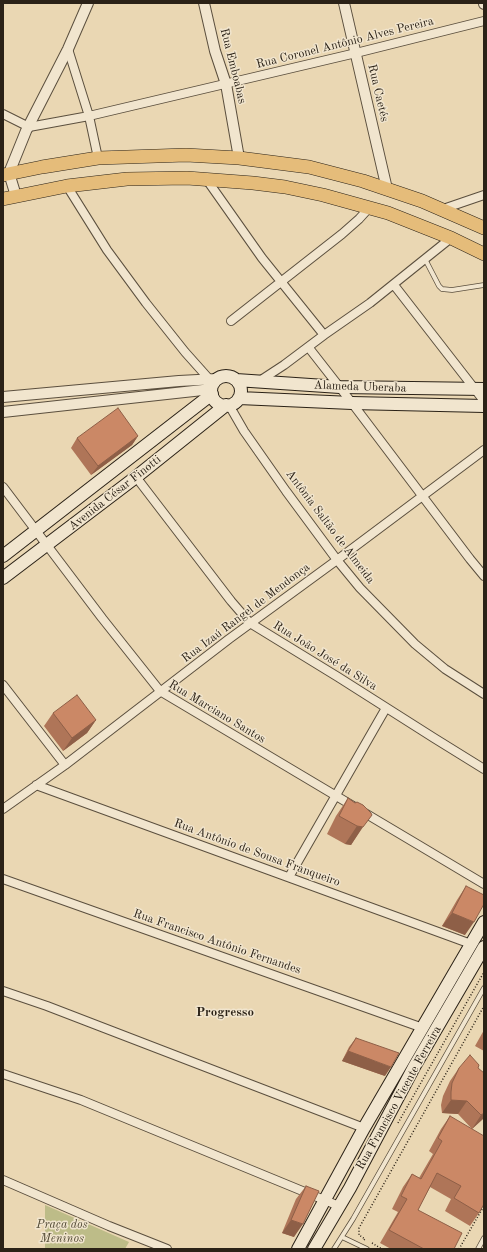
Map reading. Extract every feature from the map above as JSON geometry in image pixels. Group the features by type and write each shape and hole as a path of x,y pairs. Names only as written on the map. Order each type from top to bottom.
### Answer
{"main road":[{"path":"6,174 98,158 186,155 239,158 309,168 362,181 443,209 484,228"},
{"path":"3,199 67,186 127,179 187,178 253,183 285,187 323,195 369,208 401,218 451,238 484,254"},
{"name":"Alameda Uberaba","path":"213,386 227,376 236,380 258,382 340,386 479,389"},
{"path":"213,386 217,402 227,405 233,404 239,398 241,390 236,380"},
{"name":"Avenida César Finotti","path":"3,556 36,531 213,386"},
{"name":"Alameda Uberaba","path":"239,398 352,403 484,406"},
{"name":"Avenida César Finotti","path":"3,578 136,477 227,405"},
{"name":"Rua Francisco Vicente Ferreira","path":"298,1249 364,1128 484,922"},
{"name":"Rua Francisco Vicente Ferreira","path":"314,1249 350,1188 414,1067 484,947"}],"street":[{"path":"16,196 6,174 68,49 88,3"},
{"name":"Rua Emboabas","path":"204,3 215,51 226,84 239,158"},
{"name":"Rua Caetés","path":"344,3 387,189"},
{"name":"Rua Coronel Antônio Alves Pereira","path":"28,127 89,116 484,21"},
{"path":"68,49 89,116 98,158"},
{"path":"3,114 28,127"},
{"path":"207,180 253,245 324,335"},
{"path":"67,186 107,250 142,297 213,386"},
{"path":"443,209 484,195"},
{"path":"231,321 281,280 342,234 369,208"},
{"path":"258,382 309,348 324,335 370,303 451,238"},
{"path":"394,285 479,389 484,401"},
{"path":"309,348 340,386 422,497 484,576"},
{"name":"Alameda Uberaba","path":"3,397 179,381 213,386"},
{"name":"Alameda Uberaba","path":"3,412 213,386"},
{"name":"Antônia Saltão de Almeida","path":"227,405 337,560 360,588 415,644 445,669 484,694"},
{"name":"Rua Izaú Rangel de Mendonça","path":"3,809 65,765 250,623 484,450"},
{"name":"Rua João José da Silva","path":"136,477 230,601 250,623 484,769"},
{"name":"Rua Marciano Santos","path":"3,487 160,692 484,884"},
{"path":"3,685 65,765"},
{"path":"289,877 386,708"},
{"name":"Rua Antônio de Sousa Franqueiro","path":"36,785 471,944"},
{"name":"Rua Francisco Antônio Fernandes","path":"3,880 423,1028"},
{"path":"3,991 47,1006 364,1128"},
{"path":"3,1074 81,1100 339,1206"},
{"path":"3,1180 102,1224 167,1249"}],"lane":[{"path":"426,259 439,286 442,289 452,290 484,285"},
{"path":"334,1249 484,988"},
{"path":"342,1237 366,1249"},
{"path":"478,1249 484,1238"}],"path":[{"path":"396,1125 484,972"},
{"path":"361,1246 365,1239 359,1235 359,1228 484,1006"},
{"path":"459,1249 484,1206"},
{"path":"372,1243 382,1249"}],"green space":[{"name":"Praça dos Meninos","path":"45,1205 129,1242 125,1249 45,1249"}],"building":[{"path":"118,408 138,436 98,466 77,438"},
{"path":"77,695 96,720 72,738 53,713"},
{"path":"348,798 355,803 357,802 363,805 371,813 372,815 363,827 357,826 339,816"},
{"path":"466,886 484,895 484,904 474,922 452,913"},
{"path":"356,1038 399,1053 391,1067 348,1051"},
{"path":"470,1055 479,1065 478,1068 484,1073 484,1113 481,1115 467,1101 451,1100 452,1083 459,1068"},
{"path":"450,1116 484,1136 484,1204 479,1213 454,1198 461,1186 437,1173 418,1210 462,1233 454,1249 424,1249 389,1230 407,1199 401,1196 412,1174 421,1179 442,1141 438,1138"},
{"path":"306,1186 319,1191 303,1224 291,1220"}],"district":[{"name":"Progresso","path":"225,1013"}]}
